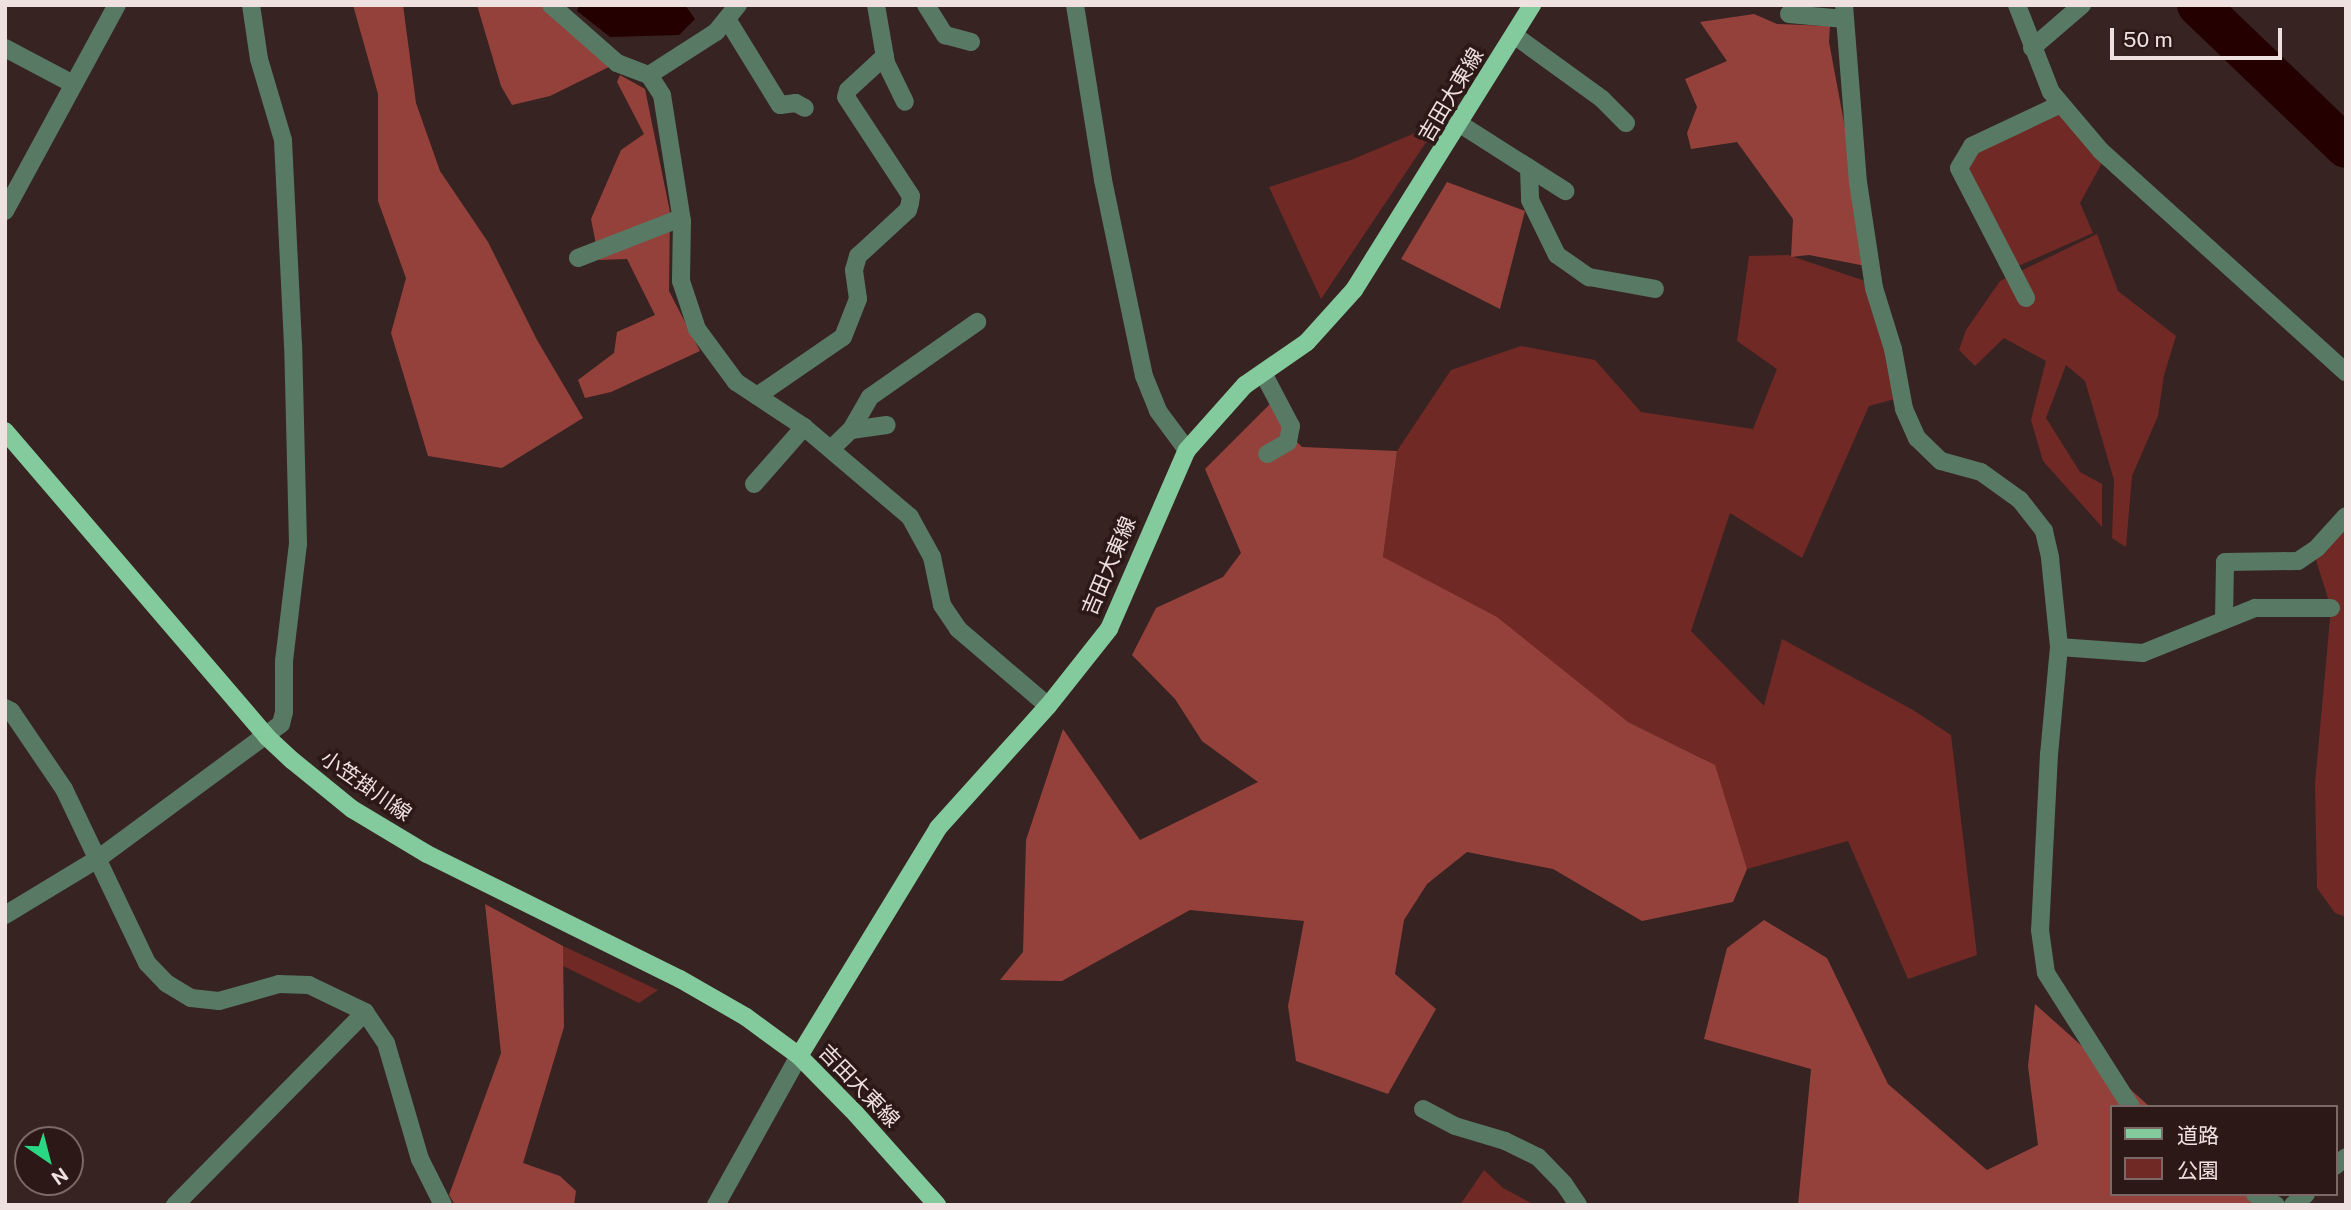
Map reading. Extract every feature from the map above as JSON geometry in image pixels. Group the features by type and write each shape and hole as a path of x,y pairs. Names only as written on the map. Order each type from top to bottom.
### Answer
{"main road":[{"name":"吉田大東線","path":"937,1205 856,1114 799,1056 938,828 1048,706 1109,629 1147,534 1187,450 1245,385 1307,342 1354,290 1532,5"},
{"name":"小笠掛川線","path":"5,431 267,737 352,809 428,854 680,979 746,1017 799,1056"}],"street":[{"path":"5,211 117,5"},
{"path":"5,915 99,858 267,737 281,724 284,712 284,661 298,544 283,140 259,59 251,5"},
{"path":"551,5 617,63 649,75 662,95 681,218 681,281 697,329 736,382 804,427 910,517 932,557 942,605 958,629 1048,706"},
{"path":"876,5 885,56 905,102"},
{"path":"926,5 945,35 971,42"},
{"path":"1075,5 1103,180 1144,376 1158,411 1187,450"},
{"path":"2017,5 2051,92 2101,152 2346,372"},
{"path":"2032,48 2082,5"},
{"path":"649,75 716,32 733,12 780,105 796,103 805,107"},
{"path":"1789,15 1844,12 1858,182 1874,288 1893,349 1904,409 1917,438 1941,461 1981,472 2020,500 2044,531 2050,558 2059,647 2049,754 2040,930 2046,973 2130,1105"},
{"path":"1514,35 1602,99 1626,123"},
{"path":"5,48 73,84"},
{"path":"757,396 843,337 858,299 854,270 858,256 908,210 911,203 911,196 846,97 848,90 885,56"},
{"path":"2026,298 1959,169 1972,145 2061,104"},
{"path":"1460,124 1565,191"},
{"path":"1529,168 1530,200 1557,255 1589,277 1655,289"},
{"path":"578,258 681,218"},
{"path":"831,449 850,430 870,397 977,322"},
{"path":"1263,373 1291,426 1288,442 1267,454"},
{"path":"850,430 887,425"},
{"path":"754,484 804,427"},
{"path":"2224,621 2225,562 2298,561 2317,548 2346,516"},
{"path":"2059,647 2143,653 2255,608 2331,608"},
{"path":"5,708 11,711 64,789 147,963 166,983 191,998 219,1001 279,984 309,985 365,1012 386,1043 420,1159 443,1205"},
{"path":"175,1205 365,1012"},
{"path":"716,1205 799,1056"},
{"path":"1423,1109 1455,1126 1505,1141 1538,1157 1564,1184 1578,1205"},
{"path":"2259,1196 2276,1205"}],"green space":[{"path":"2055,108 2103,161 2080,203 2093,233 2016,267 1963,159"},
{"path":"1439,123 1321,299 1269,187 1351,160"},
{"path":"2097,234 2118,291 2176,336 2164,375 2158,416 2132,476 2126,547 2112,538 2114,480 2085,381 2066,365 2046,418 2080,472 2102,484 2102,527 2043,461 2031,420 2046,361 2004,338 1975,366 1959,350 1966,330 2000,281"},
{"path":"1788,255 1874,284 1902,397 1869,406 1802,558 1730,513 1691,631 1764,706 1782,639 1913,710 1951,735 1977,955 1908,979 1848,841 1747,869 1703,759 1628,722 1383,557 1397,451 1451,370 1521,346 1595,360 1641,412 1753,429 1777,369 1737,341 1749,256"},
{"path":"2346,513 2346,917 2335,913 2317,888 2315,783 2331,608 2316,560"},
{"path":"563,946 658,990 639,1003 563,966"},
{"path":"1484,1170 1503,1188 1535,1205 1460,1205"}],"shaded area":[{"path":"353,5 403,5 416,103 440,171 488,242 537,340 583,418 502,468 428,456 391,333 406,278 378,201 378,94"},
{"path":"477,5 551,5 617,63 550,96 512,105 501,86"},
{"path":"579,5 685,5 695,19 679,35 610,37 577,11"},
{"path":"1754,14 1777,24 1830,26 1829,42 1871,267 1809,255 1791,257 1793,219 1737,142 1691,149 1687,133 1697,107 1685,79 1727,61 1700,22"},
{"path":"620,75 645,89 670,212 669,291 700,351 611,392 585,398 578,380 614,353 617,332 655,315 627,259 599,260 591,219 621,150 644,134 617,82"},
{"path":"1447,182 1525,211 1500,309 1401,259"},
{"path":"1271,403 1291,436 1302,447 1397,451 1383,557 1497,617 1628,722 1715,765 1747,869 1733,902 1642,921 1553,869 1467,852 1427,884 1404,920 1395,974 1436,1009 1388,1094 1296,1061 1288,1006 1304,921 1190,910 1062,981 1000,980 1023,952 1026,840 1063,729 1140,840 1258,782 1202,741 1175,699 1132,655 1156,608 1223,577 1241,553 1205,469"},
{"path":"485,904 563,946 564,1027 523,1163 560,1176 576,1191 574,1205 455,1205 449,1195 501,1053"},
{"path":"1764,920 1827,958 1888,1084 1987,1170 2038,1145 2028,1066 2035,1004 2148,1105 2110,1105 2110,1196 2255,1196 2274,1205 1798,1205 1811,1069 1704,1039 1727,948"}],"waterway":[{"path":"2198,5 2346,147"}]}
